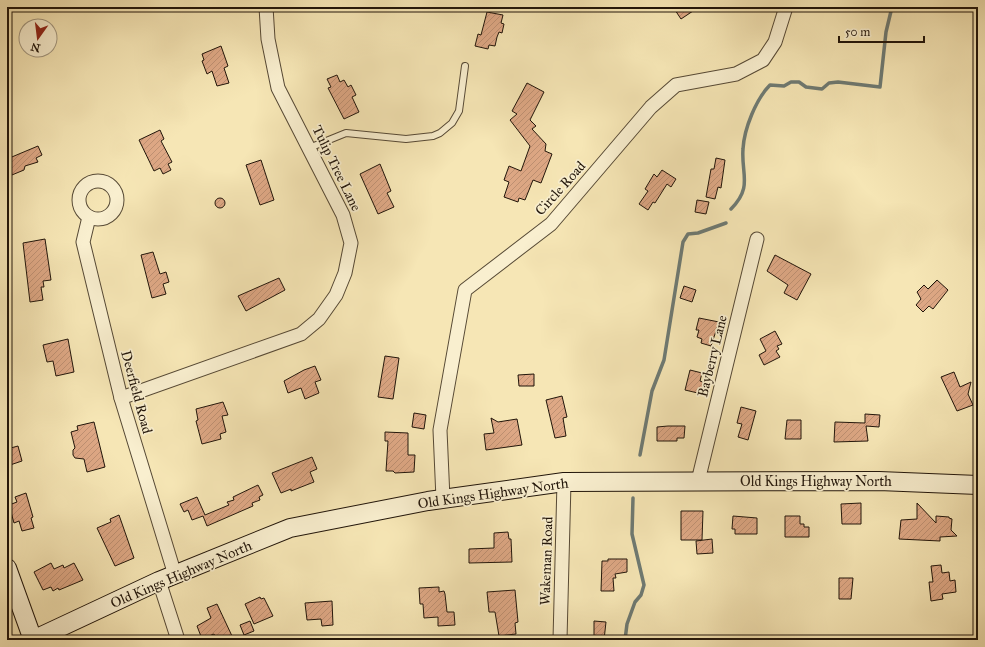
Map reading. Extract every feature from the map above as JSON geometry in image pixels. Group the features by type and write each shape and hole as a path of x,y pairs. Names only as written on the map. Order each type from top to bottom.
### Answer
{"main road":[{"name":"Old Kings Highway North","path":"33,640 167,578 290,528 443,499 564,482 886,481 978,485"},
{"path":"7,568 33,640"}],"street":[{"name":"Tulip Tree Lane","path":"121,398 301,334 319,319 338,290 345,273 351,243 343,215 278,88 268,39 266,7"},
{"name":"Circle Road","path":"443,499 440,430 465,290 551,224 651,107 676,85 736,74 763,60 775,42 786,7"},
{"name":"Deerfield Road","path":"89,216 83,242 167,578 178,640"},
{"name":"Bayberry Lane","path":"698,481 757,239"},
{"name":"Wakeman Road","path":"560,640 564,482"}],"lane":[{"path":"309,148 346,133 406,139 433,136 440,133 452,124 459,111 465,66"}],"building":[{"path":"673,7 699,7 681,19"},
{"path":"487,12 503,15 501,23 504,24 502,33 499,32 495,46 489,45 488,49 475,46 478,34 481,35"},
{"path":"221,46 228,66 224,68 229,83 217,86 212,71 207,74 202,61 204,60 202,54"},
{"path":"337,75 340,82 344,80 348,87 351,85 356,95 352,97 359,112 344,119 328,88 331,87 327,79"},
{"path":"527,83 544,92 530,120 536,126 532,129 546,144 545,151 552,154 541,183 533,180 525,200 519,198 518,202 504,197 509,182 504,180 509,166 521,171 530,146 510,120 517,114 512,111"},
{"path":"160,130 164,139 161,141 172,162 168,164 171,170 163,174 160,168 154,171 139,140"},
{"path":"38,146 42,155 36,158 38,162 25,166 24,170 7,177 7,159"},
{"path":"716,158 725,160 721,188 718,187 715,199 706,197 711,169 714,169"},
{"path":"261,160 274,200 260,205 246,165"},
{"path":"380,164 391,191 387,193 394,207 378,214 360,174"},
{"path":"662,170 676,179 671,187 667,184 655,203 653,202 648,210 639,204 648,191 645,189 654,174 657,177"},
{"path":"220,198 225,203 220,208 215,203"},
{"path":"697,200 709,202 706,214 695,212"},
{"path":"45,239 51,280 43,281 44,287 41,287 43,300 30,302 23,243"},
{"path":"153,252 160,274 166,272 169,282 163,284 166,294 152,298 141,255"},
{"path":"775,255 811,274 797,300 784,293 788,285 767,271"},
{"path":"279,278 285,290 246,311 238,296"},
{"path":"937,280 948,290 933,309 929,306 923,312 916,305 921,299 917,292 924,285 928,289"},
{"path":"684,286 696,290 692,302 680,298"},
{"path":"699,318 719,322 711,346 701,343 702,339 697,337 699,330 696,330"},
{"path":"775,331 782,344 777,346 779,349 776,351 780,357 764,365 759,355 766,351 760,339"},
{"path":"68,339 74,372 56,376 53,361 47,362 43,345"},
{"path":"385,356 399,358 393,399 378,397"},
{"path":"315,366 321,380 315,382 319,393 305,399 301,388 288,393 284,381"},
{"path":"690,370 702,373 700,381 705,383 702,394 685,390"},
{"path":"954,372 960,387 971,382 968,394 973,405 957,411 941,377"},
{"path":"534,374 534,386 519,386 518,375"},
{"path":"562,396 567,417 563,418 566,436 555,438 546,400"},
{"path":"223,402 228,415 222,416 226,432 220,434 221,439 202,444 196,421 198,420 196,409"},
{"path":"741,407 756,411 748,440 738,437 742,424 737,423"},
{"path":"414,413 426,415 424,429 412,427"},
{"path":"865,414 880,415 879,427 866,426 868,441 834,442 835,422 865,423"},
{"path":"491,418 498,422 517,419 522,445 486,450 484,434 494,433"},
{"path":"787,420 801,420 801,439 785,439"},
{"path":"94,422 105,467 87,472 84,459 75,458 73,455 73,450 75,448 71,432 78,430 77,426"},
{"path":"685,426 684,438 677,438 677,441 657,441 657,427"},
{"path":"385,432 408,433 408,455 415,455 414,472 395,473 393,471 386,471 388,441 385,441"},
{"path":"18,446 22,461 7,466 7,449"},
{"path":"312,457 317,469 310,472 314,482 291,491 291,489 281,493 272,473"},
{"path":"258,485 263,495 259,497 260,500 252,503 253,506 207,526 203,516 192,520 188,510 184,512 180,504 197,497 205,515 229,505 227,502 234,500 233,497"},
{"path":"26,493 33,517 31,518 34,528 22,531 19,521 14,523 9,505 17,502 15,497"},
{"path":"861,503 861,524 842,524 841,504"},
{"path":"917,503 936,523 936,516 949,517 952,519 951,530 957,536 940,537 940,541 899,539 901,520 917,519"},
{"path":"681,511 703,511 702,540 681,540"},
{"path":"119,515 134,558 115,566 97,528 111,522 110,519"},
{"path":"733,516 757,518 757,534 735,534 735,529 732,529"},
{"path":"785,516 800,516 800,524 804,524 804,527 809,527 809,537 785,537"},
{"path":"508,532 509,539 511,539 512,562 469,563 469,549 494,548 494,533"},
{"path":"712,539 713,553 697,554 696,541"},
{"path":"608,559 627,559 627,572 615,574 616,578 613,578 614,591 601,591 602,561 608,561"},
{"path":"51,563 54,569 63,565 64,568 74,563 83,580 59,590 58,588 53,591 51,587 43,590 34,572"},
{"path":"941,565 942,573 949,572 950,581 955,580 956,592 942,594 943,599 931,601 929,582 933,582 931,566"},
{"path":"839,578 853,578 851,599 839,599"},
{"path":"439,587 439,592 444,591 445,594 447,612 454,612 455,625 438,626 438,617 424,618 423,604 420,604 419,588"},
{"path":"515,590 518,622 515,623 516,634 499,636 495,612 489,612 487,592"},
{"path":"260,597 261,599 264,598 273,616 254,624 245,604"},
{"path":"332,601 333,625 322,626 321,619 307,620 305,603"},
{"path":"217,604 232,636 224,640 217,640 214,634 202,639 197,626 211,618 207,608"},
{"path":"250,621 254,631 244,635 240,625"},
{"path":"594,621 606,622 604,640 594,640"}],"waterway":[{"path":"731,209 738,201 744,187 743,149 748,124 760,98 765,91 770,85 784,86 791,82 799,82 806,87 822,89 829,83 838,82 880,87 886,32 892,7"},
{"path":"640,455 652,391 664,360 683,242 688,234 698,233 726,223"},
{"path":"625,640 627,624 635,602 641,595 644,585 632,534 633,498"}]}
